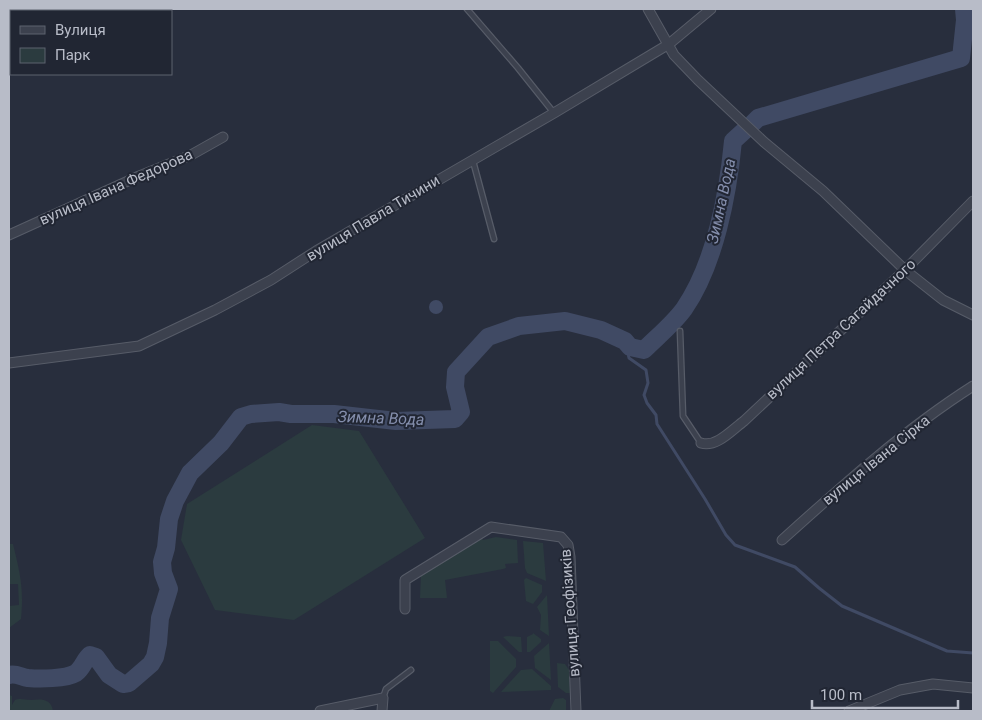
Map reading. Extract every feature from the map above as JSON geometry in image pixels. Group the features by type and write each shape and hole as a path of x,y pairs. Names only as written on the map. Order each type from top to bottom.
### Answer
{"street":[{"path":"648,9 674,55 738,117 771,148 823,191 905,270 943,300 973,315"},
{"name":"вулиця Павла Тичини","path":"9,363 139,346 215,310 271,280 472,159 554,113 669,44 711,9"},
{"name":"вулиця Івана Федорова","path":"9,235 139,176 191,155 223,138"},
{"name":"вулиця Петра Сагайдачного","path":"701,443 711,444 720,440 744,421 905,270 973,201"},
{"name":"вулиця Івана Сірка","path":"782,540 839,489 900,439 942,406 973,386"},
{"name":"вулиця Геофізиків","path":"405,609 405,580 491,527 561,537 568,545 570,557 576,711"},
{"path":"849,711 900,690 934,684 973,688"},
{"path":"320,711 383,698 382,711"}],"lane":[{"path":"468,9 554,113"},
{"path":"472,159 494,240"},
{"path":"680,331 683,416 701,443"},
{"path":"383,698 386,689 411,670"}],"green space":[{"path":"312,425 359,431 425,538 294,620 215,610 181,540 187,504"},
{"path":"481,537 483,540 496,537 517,540 518,563 505,564 506,568 503,569 445,580 447,598 420,598 421,574"},
{"path":"523,541 543,543 546,581 527,573"},
{"path":"9,544 13,544 21,581 22,598 21,619 9,628 9,606 19,605 18,584 9,584"},
{"path":"526,578 542,585 542,592 533,604 526,601 524,580"},
{"path":"547,595 549,636 540,630 541,615 537,607"},
{"path":"533,633 541,639 541,642 530,652 527,652 527,637"},
{"path":"503,637 521,637 522,652 519,652"},
{"path":"490,641 498,641 516,659 516,667 493,693 490,691"},
{"path":"549,643 551,680 535,668 534,656"},
{"path":"557,663 565,664 569,670 570,693 566,693 558,687"},
{"path":"532,669 551,686 551,690 501,692 521,670"},
{"path":"9,695 12,696 12,705 17,699 42,700 50,704 53,711 10,711"},
{"path":"563,698 566,700 566,711 549,711 555,699"}],"water":[{"path":"433,300 439,300 443,307 439,314 433,314 429,310 429,304"}],"waterway":[{"name":"Зимна Вода","path":"753,123 758,118 961,58 965,20 964,9"},
{"name":"Зимна Вода","path":"9,675 14,674 28,678 52,678 72,675 78,671 90,655 96,657 109,675 123,684 129,683 151,664 155,657 160,618 169,589 163,573 162,562 166,548 169,519 175,501 190,473 221,443 241,417 251,414 279,412 291,414 334,414 396,421 455,419 461,412 455,387 456,372 488,337 519,326 565,321 601,330 625,341 630,347 644,350 684,309 695,291 712,250 718,228 728,183 733,141 744,131"},
{"path":"625,341 629,358 646,370 648,383 644,395 647,403 656,415 657,424 726,535 735,545 795,567 842,606 947,651 973,653"}]}
